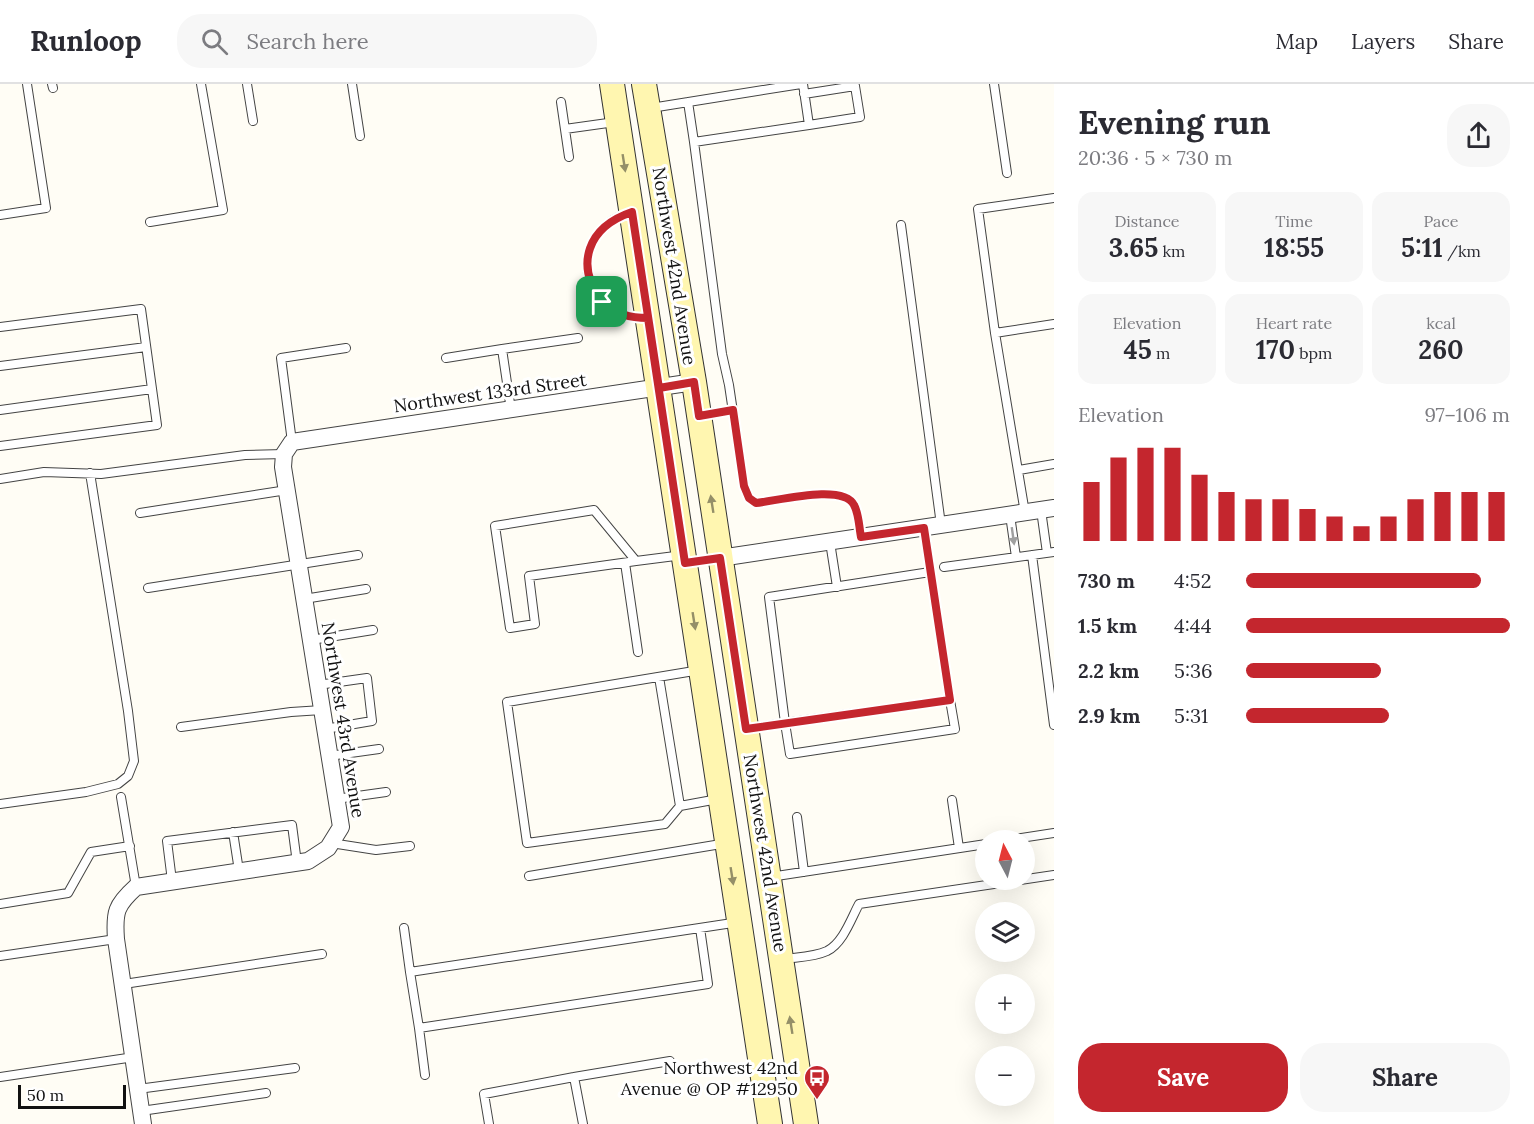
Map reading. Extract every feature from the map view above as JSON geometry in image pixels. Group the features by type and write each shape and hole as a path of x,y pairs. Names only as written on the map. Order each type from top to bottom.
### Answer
{"main road":[{"name":"Northwest 42nd Avenue","path":"612,84 770,1124"},
{"name":"Northwest 42nd Avenue","path":"644,84 694,382 806,1124"},
{"path":"684,559 720,558"}],"street":[{"name":"Northwest 133rd Street","path":"288,448 694,382"},
{"name":"Northwest 43rd Avenue","path":"288,448 283,467 341,827 331,843"},
{"path":"720,558 1032,512"},
{"path":"142,1117 116,939 115,916 122,900 136,887 308,861 328,848 331,843"}],"lane":[{"path":"0,215 46,208 27,84"},
{"path":"150,222 222,210 201,84"},
{"path":"247,84 253,121"},
{"path":"352,84 360,136"},
{"path":"648,108 802,84 809,125"},
{"path":"994,84 1007,173"},
{"path":"694,142 860,117 855,86 804,94"},
{"path":"561,102 569,157"},
{"path":"688,102 710,280 744,486 749,498 756,503 829,494 845,496 854,504 861,537"},
{"path":"565,129 618,122"},
{"path":"944,567 1050,552 1032,512 1019,470 995,333 978,209 1054,198"},
{"path":"632,212 616,217 603,227 593,241 588,256 588,273 592,289 602,302 616,312 631,318 648,318"},
{"path":"902,225 932,527 930,572 955,729 790,754 769,597 930,572"},
{"path":"0,327 141,309 157,425 0,446"},
{"path":"995,333 1054,324"},
{"path":"446,358 578,338"},
{"path":"0,366 147,347"},
{"path":"0,479 44,472 107,473 288,448 281,358 346,348"},
{"path":"502,349 511,410"},
{"path":"0,410 152,389"},
{"path":"699,416 733,410"},
{"path":"1019,470 1054,464"},
{"path":"0,804 86,792 118,784 128,776 134,760 90,473"},
{"path":"140,513 287,490"},
{"path":"636,561 594,510 495,526 510,628 535,624 529,576 636,561 684,559"},
{"path":"1016,557 1032,512"},
{"path":"830,542 837,587"},
{"path":"148,588 358,555"},
{"path":"1032,555 1054,724"},
{"path":"625,563 638,652"},
{"path":"304,599 366,589"},
{"path":"311,640 373,630"},
{"path":"701,670 507,702 527,843 665,824 680,806 720,799"},
{"path":"659,677 680,806"},
{"path":"318,685 367,678 372,721 325,729"},
{"path":"746,729 950,700"},
{"path":"181,727 322,710"},
{"path":"329,756 379,749"},
{"path":"336,799 386,792"},
{"path":"121,797 136,887"},
{"path":"952,800 959,848"},
{"path":"797,817 804,872"},
{"path":"172,881 167,841 292,825 297,862"},
{"path":"233,832 239,871"},
{"path":"1035,836 1054,833"},
{"path":"331,843 376,850 410,846"},
{"path":"529,876 727,843"},
{"path":"0,904 68,893 91,852 130,846"},
{"path":"768,877 975,846"},
{"path":"781,960 828,951 844,932 859,904 1054,875"},
{"path":"410,972 739,922"},
{"path":"404,928 425,1076"},
{"path":"418,1028 708,984 700,928"},
{"path":"0,956 116,939"},
{"path":"124,984 322,954"},
{"path":"0,1077 134,1057"},
{"path":"489,1124 484,1094 670,1061"},
{"path":"138,1089 295,1068"},
{"path":"574,1077 583,1124"},
{"path":"142,1117 266,1092"}],"place":[{"name":"Northwest 42nd Avenue @ OP #12950","path":"817,1101"}],"route":[{"path":"632,212 659,388 694,382 699,416 733,410 744,486 749,498 756,503 829,494 845,496 854,504 861,537 924,528 950,700 746,729 720,558 685,563 648,318 631,318 616,312 602,302 592,289 588,273 588,256 593,241 603,227 616,217 632,212"}]}
